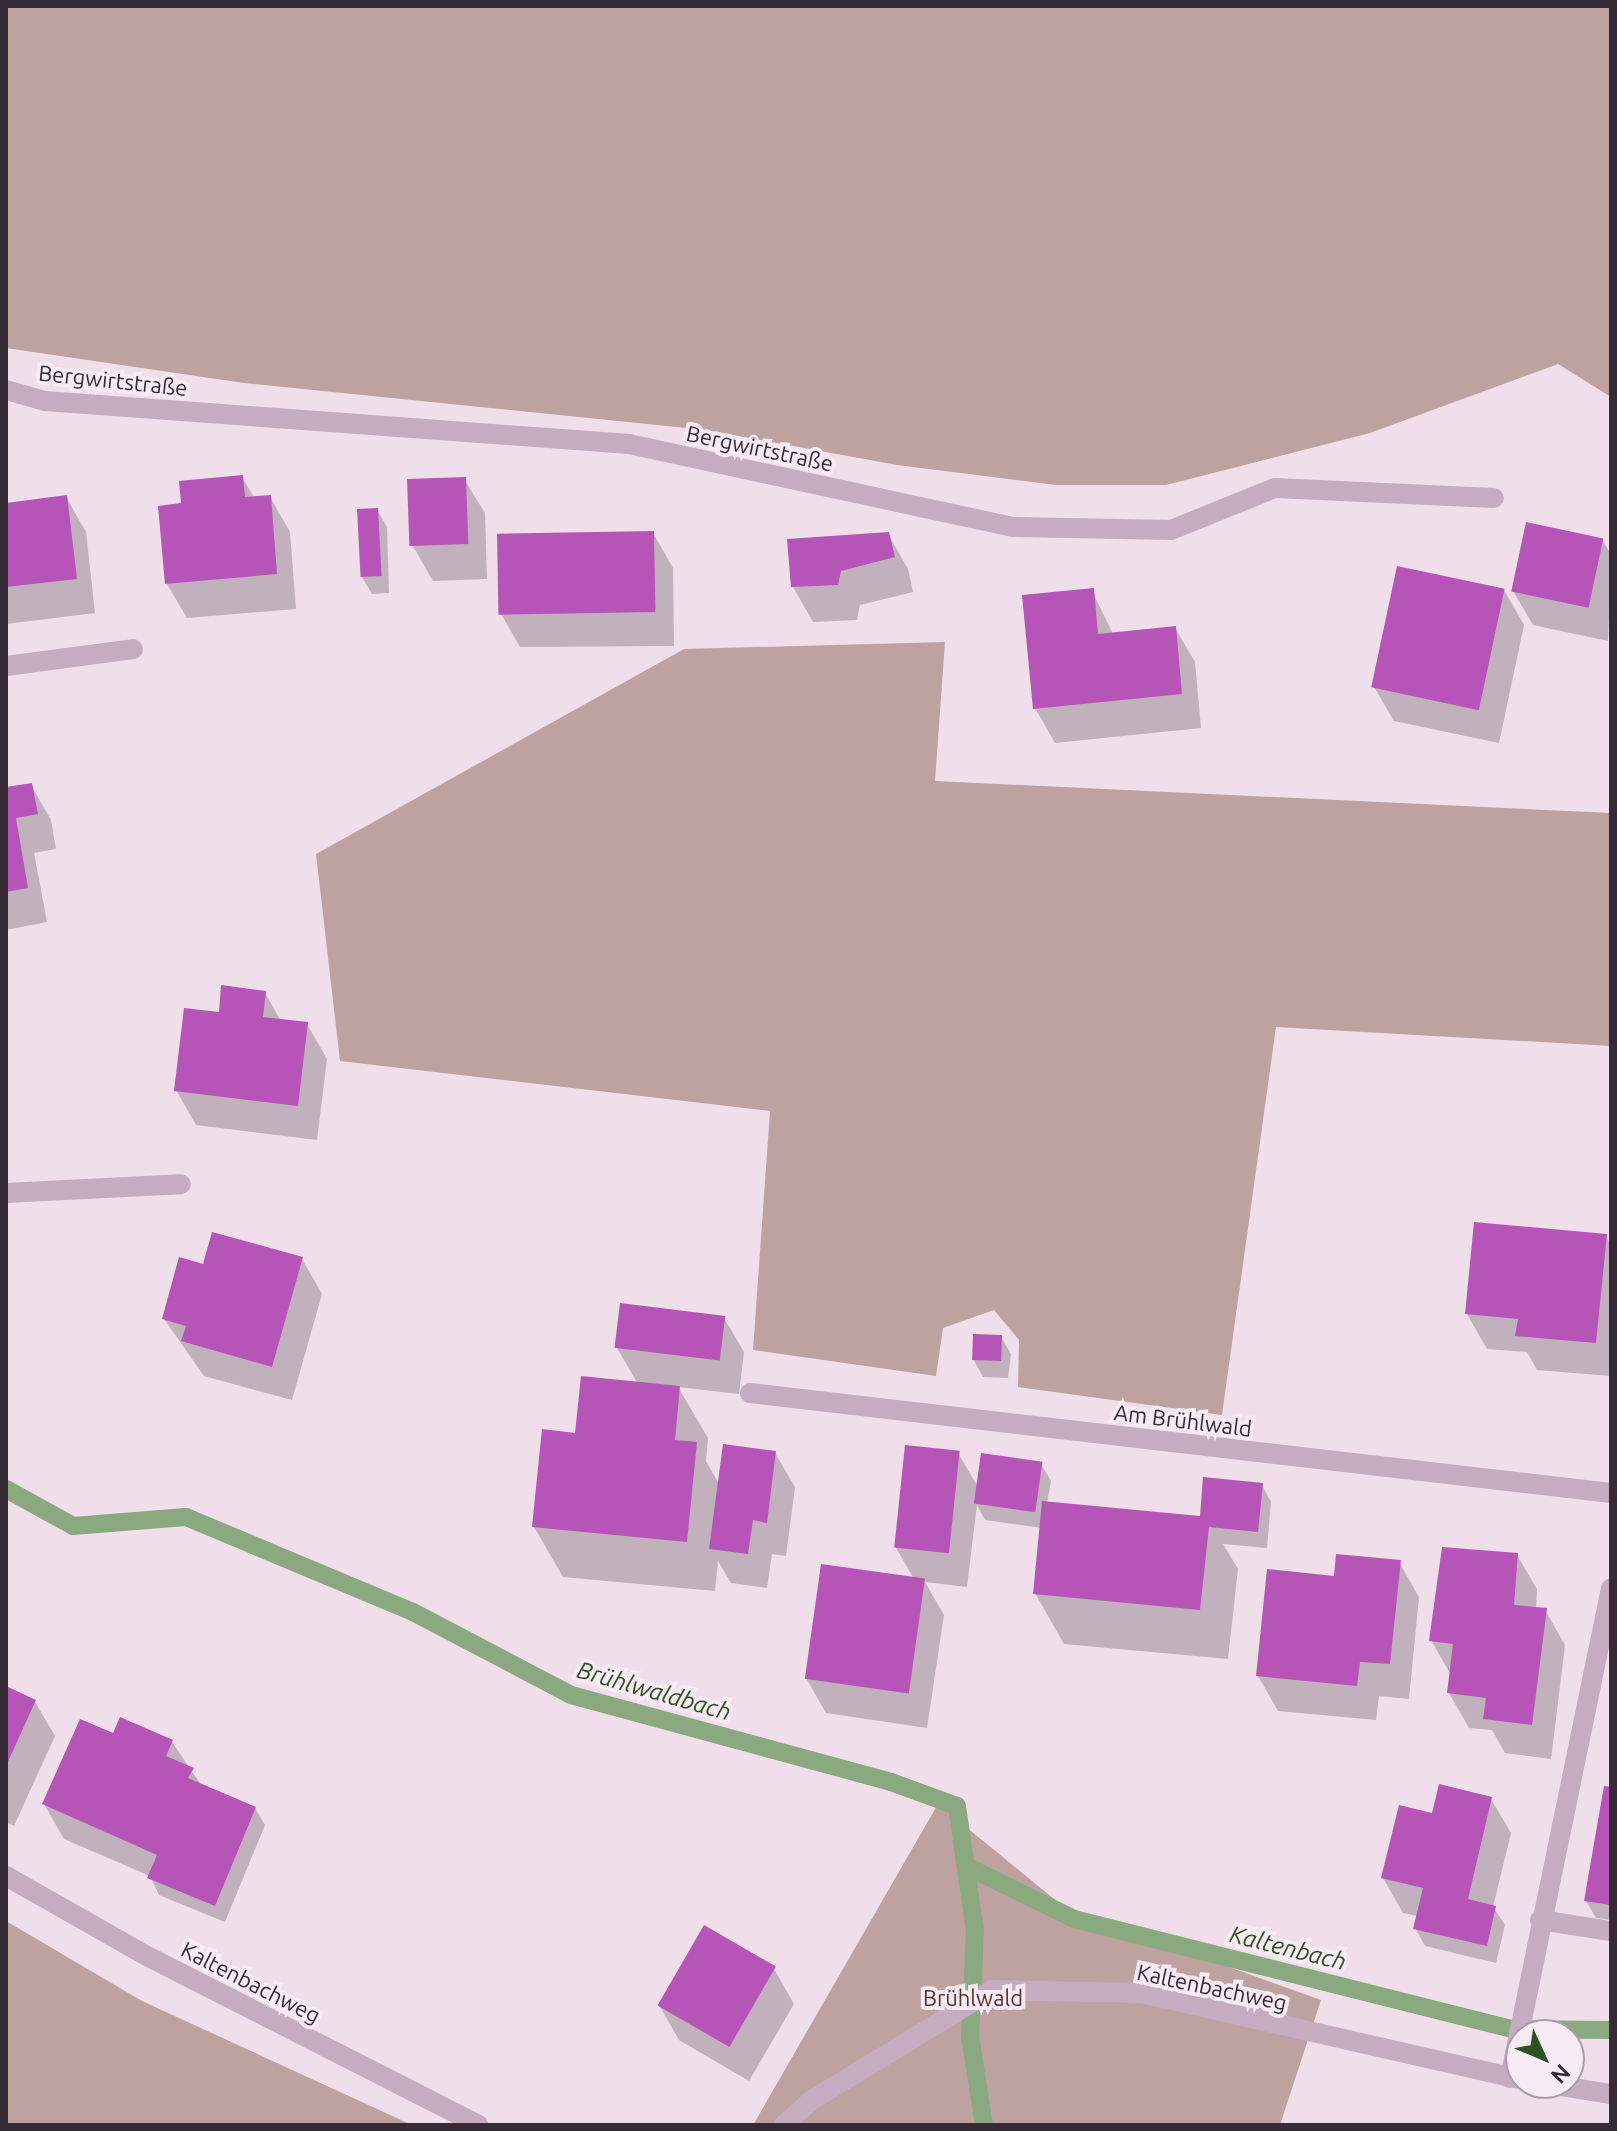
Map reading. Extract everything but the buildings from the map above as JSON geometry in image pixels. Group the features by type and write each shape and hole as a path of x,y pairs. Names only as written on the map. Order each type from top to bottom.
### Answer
{"street":[{"name":"Bergwirtstraße","path":"6,390 45,401 629,444 1014,527 1171,530 1275,488 1494,498"},
{"path":"6,666 133,649"},
{"path":"6,1193 181,1184"},
{"name":"Am Brühlwald","path":"750,1393 1611,1493"},
{"path":"1525,2019 1540,1920 1611,1588"},
{"name":"Kaltenbachweg","path":"6,1876 147,1956 478,2125"},
{"path":"1540,1920 1611,1931"},
{"name":"Kaltenbachweg","path":"784,2125 812,2100 992,1990 1141,1993 1505,2076"},
{"path":"1585,2090 1611,2094"}],"green space":[{"path":"6,6 1611,6 1611,397 1558,364 1370,433 1166,485 1056,485 897,465 706,430 244,383 6,348"},
{"path":"945,642 935,781 1611,813 1611,1046 1276,1027 1222,1415 1018,1387 1019,1340 994,1310 943,1328 936,1376 753,1350 770,1111 340,1061 316,854 684,649"},
{"name":"Brühlwald","path":"938,1804 1065,1908 1321,2000 1280,2125 753,2125"},
{"path":"6,1921 142,2001 412,2125 6,2125"}],"waterway":[{"name":"Brühlwaldbach","path":"6,1489 73,1526 186,1517 413,1612 571,1695 891,1782 957,1806 975,1931 970,2036 984,2125"},
{"name":"Kaltenbach","path":"966,1866 1074,1919 1512,2029 1611,2030"}]}
